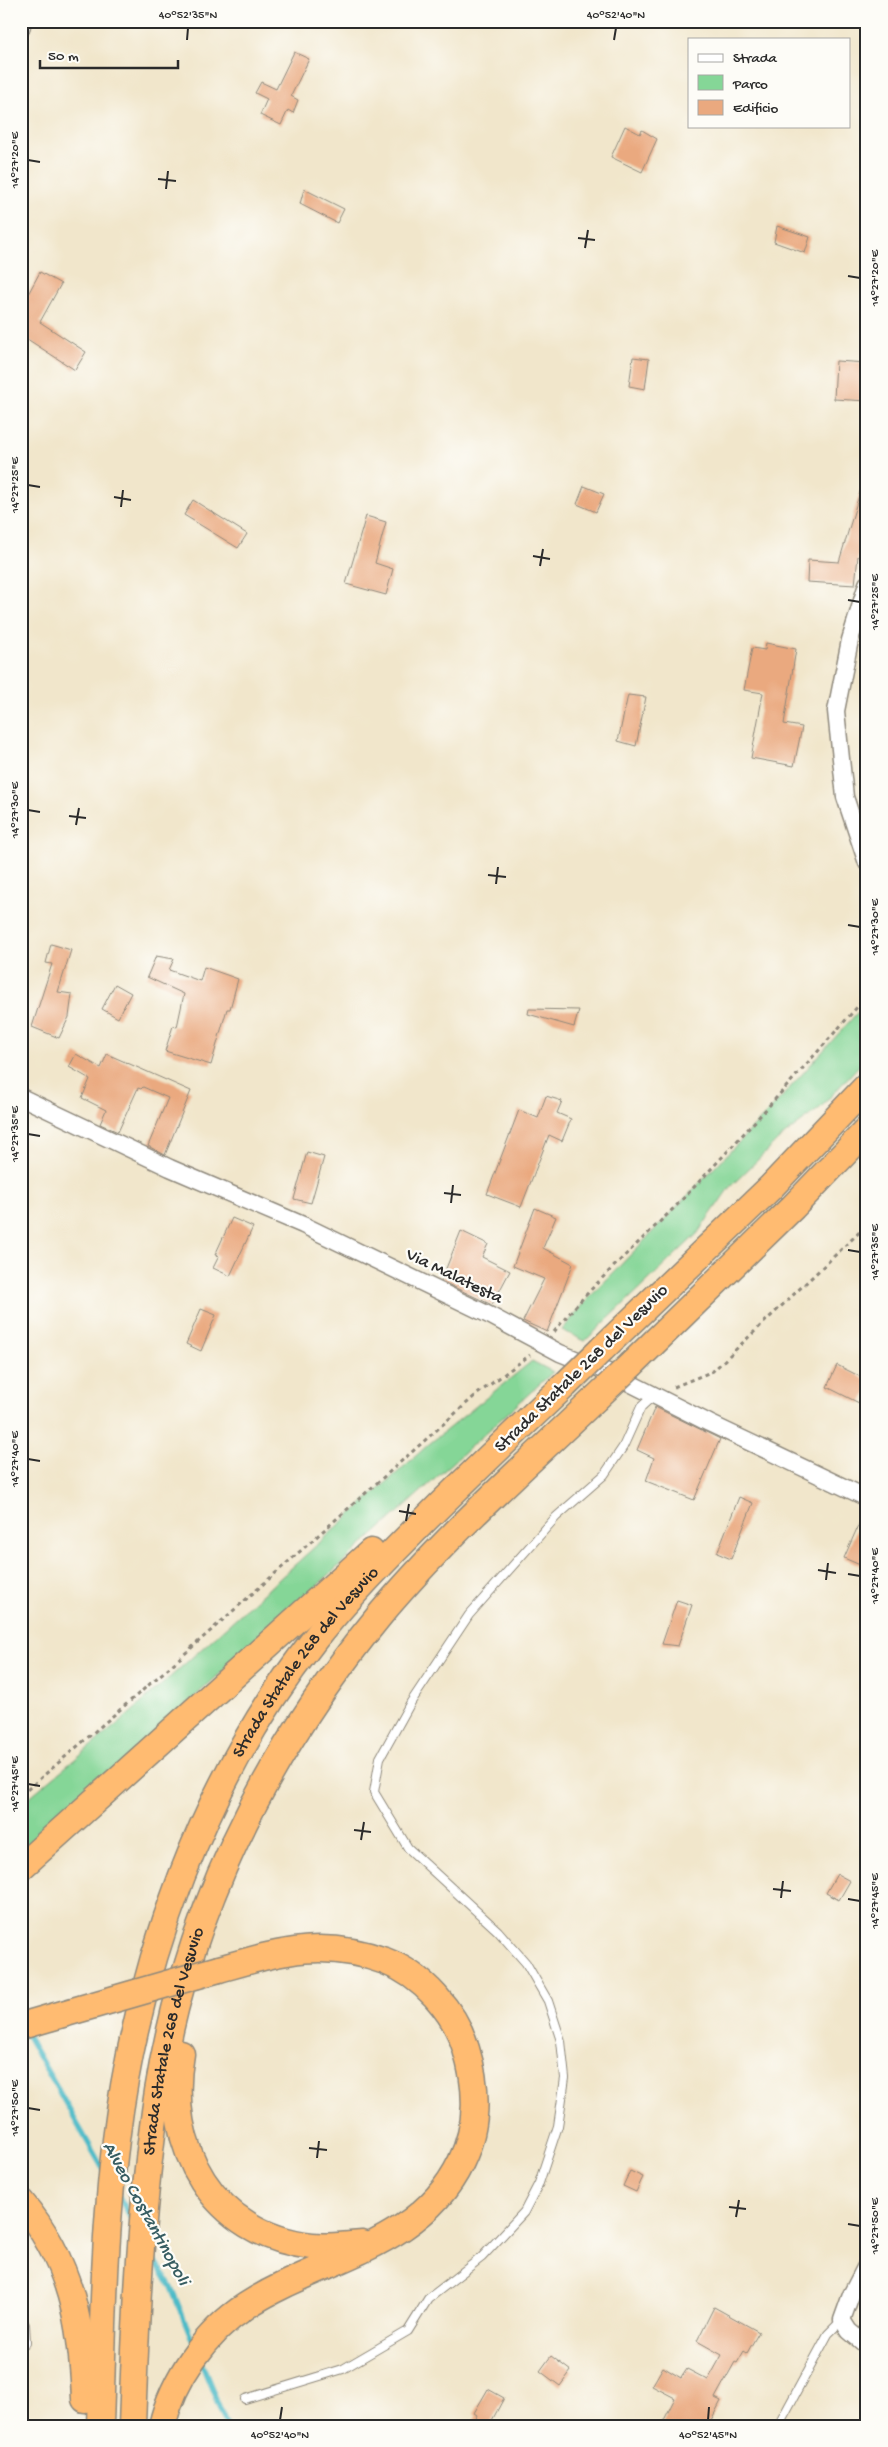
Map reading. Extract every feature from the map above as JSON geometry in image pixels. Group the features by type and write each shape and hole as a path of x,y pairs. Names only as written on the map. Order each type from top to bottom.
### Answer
{"highway":[{"name":"Strada Statale 268 del Vesuvio","path":"100,2426 110,2206 116,2140 139,2012 161,1935 203,1824 237,1759 276,1695 313,1641 357,1588 464,1480 770,1188 867,1086"},
{"name":"Strada Statale 268 del Vesuvio","path":"132,2426 138,2275 158,2090 173,2021 194,1943 234,1843 269,1773 304,1716 382,1613 463,1526 787,1214 867,1130"},
{"path":"21,1867 366,1556 409,1520 464,1480"},
{"path":"269,1773 191,2008 180,2065 178,2115 186,2148 200,2178 222,2205 248,2225 279,2239 312,2246 372,2243"},
{"path":"21,2026 292,1950 326,1947 360,1952 394,1964 423,1984 447,2010 463,2039 474,2075 476,2112 468,2148 451,2182 426,2211 396,2232 266,2294 245,2307 211,2337 186,2370 162,2426"},
{"path":"21,2202 35,2219 56,2254 71,2291 84,2364 84,2426"}],"street":[{"path":"21,29 24,21"},
{"path":"867,584 850,640 836,711 845,797 867,863"},
{"name":"Via Malatesta","path":"21,1097 170,1168 311,1229 491,1316 544,1345 654,1395 867,1498"},
{"path":"867,2264 851,2295 842,2320 849,2331 867,2346"}],"lane":[{"path":"245,2399 343,2369 408,2331 428,2300 482,2257 505,2234 524,2212 539,2182 558,2126 565,2078 561,2041 548,2001 526,1963 498,1931 408,1848 374,1792 380,1758 411,1702 469,1615 556,1517 604,1475 623,1447 641,1407 654,1395"},
{"path":"21,2316 25,2325 26,2344"},
{"path":"778,2426 828,2334 842,2320"}],"path":[{"path":"21,1794 180,1658 476,1395 544,1345 577,1303 678,1204 867,996"},
{"path":"654,1395 714,1371 867,1225"}],"green space":[{"path":"867,1002 867,1057 820,1108 779,1139 729,1188 697,1234 585,1341 562,1330 587,1300 769,1111"},
{"path":"532,1361 553,1372 21,1854 21,1804 127,1716 429,1444"}],"building":[{"path":"294,52 309,59 291,96 298,100 293,113 288,110 281,125 260,115 267,99 255,93 261,82 276,89"},
{"path":"625,126 640,134 642,130 657,139 642,172 611,157"},
{"path":"304,189 344,209 337,223 300,204"},
{"path":"777,226 810,237 805,253 774,242"},
{"path":"40,272 61,284 40,322 86,352 75,370 21,335 21,293 27,296"},
{"path":"633,357 649,359 645,389 629,386"},
{"path":"836,361 867,363 867,401 834,399"},
{"path":"863,482 867,483 867,558 858,556 855,585 807,582 808,560 839,562"},
{"path":"584,486 604,494 596,512 577,504"},
{"path":"193,500 247,534 238,548 184,515"},
{"path":"366,516 386,522 375,563 393,569 386,595 346,584"},
{"path":"766,643 796,649 784,724 802,727 794,766 751,758 763,693 744,690 752,648 765,650"},
{"path":"628,695 646,697 636,746 618,741"},
{"path":"51,944 71,950 58,992 72,994 69,1017 59,1038 32,1027 52,964 46,963"},
{"path":"156,956 174,959 169,970 200,981 204,967 238,979 230,1009 227,1009 211,1065 165,1051 173,1026 177,1027 184,994 147,977"},
{"path":"115,984 131,993 118,1018 102,1009"},
{"path":"529,1009 579,1010 574,1027 528,1014"},
{"path":"76,1054 101,1068 107,1054 191,1091 165,1155 148,1146 168,1098 143,1087 141,1089 138,1088 118,1132 100,1124 106,1110 82,1098 90,1079 69,1067"},
{"path":"546,1096 562,1101 557,1113 571,1119 562,1141 549,1135 521,1207 487,1194 519,1110 538,1118"},
{"path":"307,1152 324,1157 311,1203 294,1199"},
{"path":"535,1208 556,1217 543,1248 573,1264 547,1332 523,1321 544,1279 513,1266"},
{"path":"232,1218 253,1227 230,1276 213,1268 219,1256 215,1255"},
{"path":"461,1231 488,1244 482,1257 510,1271 492,1305 441,1281"},
{"path":"201,1309 216,1315 201,1351 186,1344"},
{"path":"837,1365 867,1380 867,1392 861,1404 827,1387"},
{"path":"655,1407 720,1439 694,1500 646,1481 654,1458 637,1450"},
{"path":"739,1497 753,1503 731,1559 717,1553"},
{"path":"867,1508 867,1568 844,1558"},
{"path":"677,1600 692,1605 678,1646 662,1644"},
{"path":"837,1874 850,1881 839,1900 826,1893"},
{"path":"630,2171 643,2177 636,2192 623,2186"},
{"path":"714,2307 759,2332 747,2353 744,2351 737,2363 735,2362 715,2398 721,2401 708,2426 661,2426 675,2398 652,2386 663,2367 681,2378 687,2369 708,2380 722,2355 697,2341"},
{"path":"551,2356 571,2371 560,2386 540,2371"},
{"path":"488,2389 504,2398 489,2426 471,2426 477,2415 474,2413"}],"waterway":[{"name":"Alveo Costantinopoli","path":"25,2032 103,2169"},
{"name":"Alveo Costantinopoli","path":"119,2197 133,2221"},
{"name":"Alveo Costantinopoli","path":"150,2251 171,2287 194,2344"},
{"name":"Alveo Costantinopoli","path":"201,2362 227,2426"}]}
